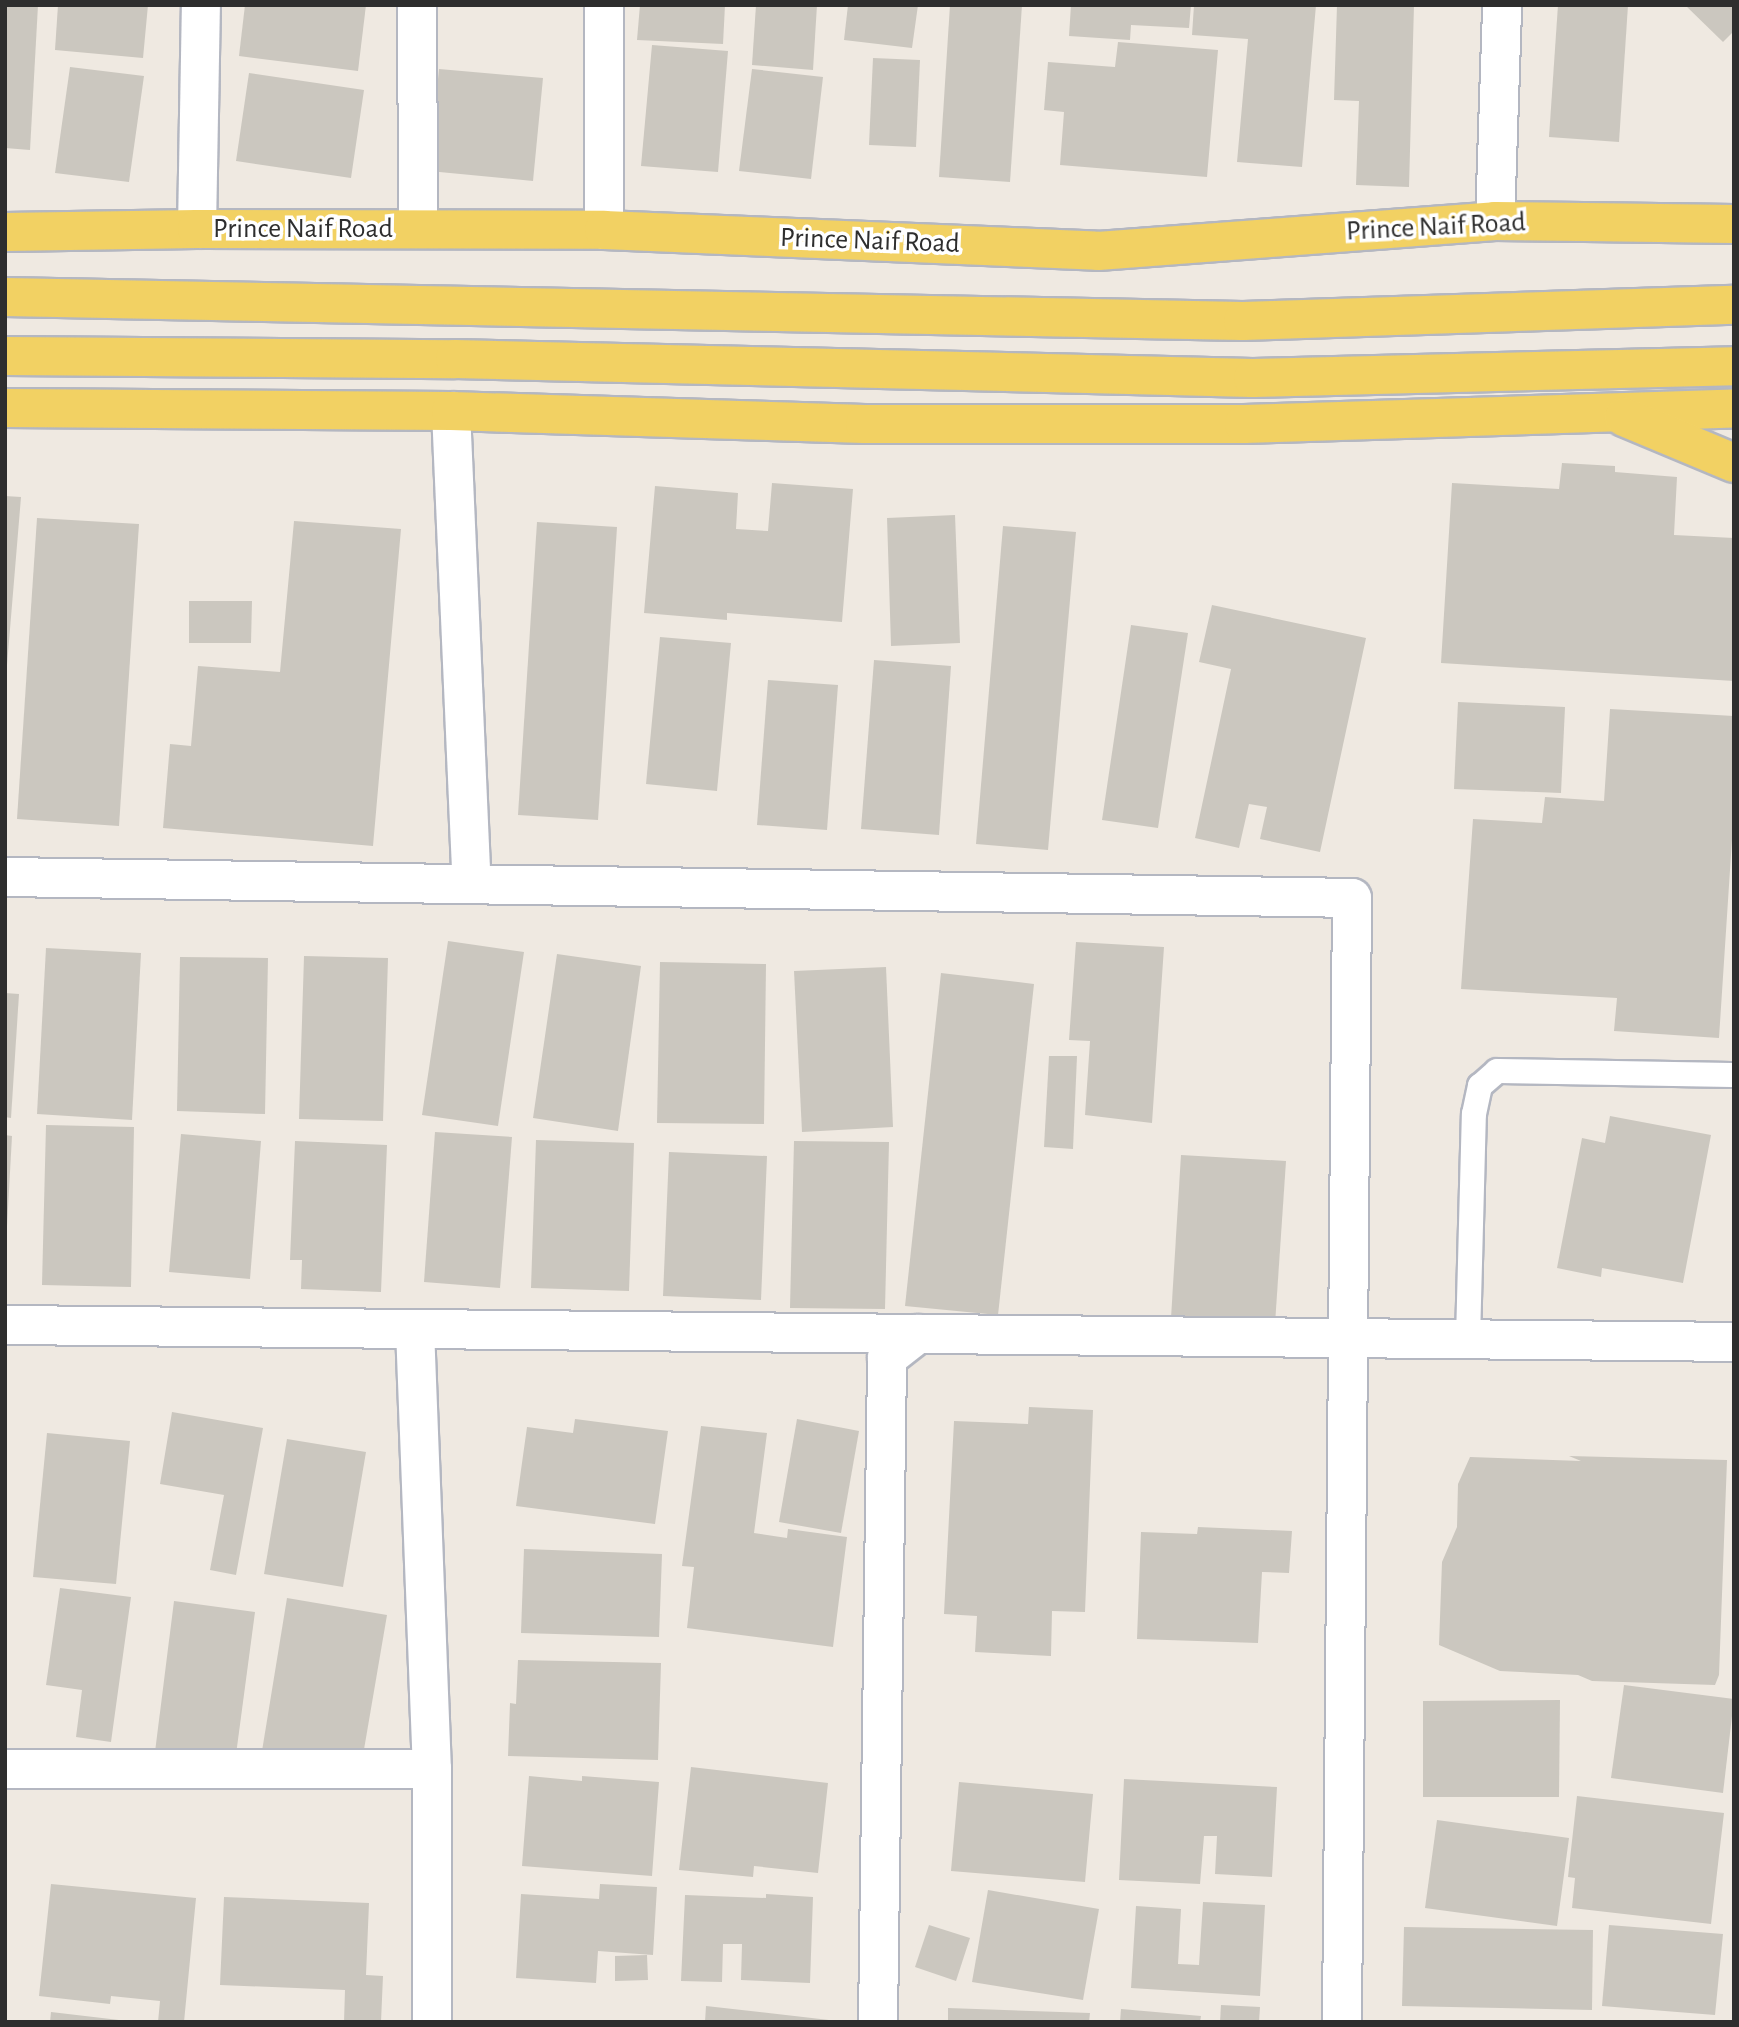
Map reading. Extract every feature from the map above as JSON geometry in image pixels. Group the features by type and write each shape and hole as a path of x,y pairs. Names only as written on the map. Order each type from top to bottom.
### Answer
{"main road":[{"path":"1686,223 1734,206"},
{"name":"Prince Naif Road","path":"5,232 197,229 604,230 1098,250 1495,221 1734,224"},
{"path":"5,297 1243,321 1734,305"},
{"path":"5,356 456,359 1253,378 1734,366"},
{"path":"5,408 451,411 865,424 1244,424 1734,409"},
{"path":"1612,413 1734,463"}],"street":[{"path":"197,229 201,5"},
{"path":"417,5 418,229"},
{"path":"604,5 604,230"},
{"path":"1495,221 1502,5"},
{"path":"451,411 472,884"},
{"path":"5,877 1352,898 1342,2022"},
{"path":"5,1325 1734,1342"},
{"path":"415,1329 432,1769 432,2022"},
{"path":"878,2022 887,1358 918,1334"},
{"path":"5,1769 432,1769"}],"lane":[{"path":"1468,1339 1474,1114 1480,1086 1497,1071 1734,1075"}],"building":[{"path":"5,5 38,5 30,150 5,148"},
{"path":"58,5 148,5 143,58 55,50"},
{"path":"245,5 366,5 358,71 239,56"},
{"path":"640,5 725,5 723,44 637,40"},
{"path":"756,5 817,5 813,70 752,65"},
{"path":"848,5 918,5 912,48 844,40"},
{"path":"950,5 1022,5 1010,182 939,177"},
{"path":"1071,5 1191,5 1189,28 1131,25 1130,40 1069,36"},
{"path":"1194,5 1316,5 1302,167 1237,162 1248,39 1192,35"},
{"path":"1337,5 1414,5 1409,187 1356,185 1359,101 1334,100"},
{"path":"1558,5 1628,5 1619,142 1549,137"},
{"path":"1685,5 1734,5 1734,31 1723,42"},
{"path":"1118,42 1218,50 1207,177 1060,165 1064,112 1044,110 1048,62 1115,67"},
{"path":"652,45 728,51 718,172 641,166"},
{"path":"873,58 920,60 916,147 869,145"},
{"path":"70,67 144,76 129,182 55,173"},
{"path":"439,69 543,78 533,181 429,171"},
{"path":"752,69 823,77 811,179 739,171"},
{"path":"249,73 364,90 351,178 236,161"},
{"path":"1562,463 1615,466 1615,472 1677,477 1674,535 1734,538 1734,681 1441,663 1452,483 1559,489"},
{"path":"772,483 853,489 842,622 727,613 727,620 644,613 655,486 738,493 736,529 768,531"},
{"path":"5,496 21,497 7,665 5,665"},
{"path":"955,515 960,643 891,646 887,518"},
{"path":"37,518 139,524 119,826 17,819"},
{"path":"294,521 401,529 373,846 163,828 170,744 191,746 198,666 280,672"},
{"path":"537,522 617,527 598,820 518,815"},
{"path":"1003,526 1076,532 1048,850 976,844"},
{"path":"189,601 252,601 251,643 189,643"},
{"path":"1212,605 1366,638 1320,852 1260,839 1267,807 1249,804 1239,848 1195,838 1231,669 1199,662"},
{"path":"1131,625 1188,633 1158,828 1102,820"},
{"path":"660,637 731,643 717,791 646,784"},
{"path":"874,660 951,666 939,835 861,829"},
{"path":"768,680 838,685 827,830 757,825"},
{"path":"1458,702 1565,707 1561,793 1454,789"},
{"path":"1610,709 1734,716 1734,809 1719,1038 1614,1031 1617,998 1461,989 1473,819 1542,823 1545,797 1604,801"},
{"path":"448,941 524,952 498,1126 422,1115"},
{"path":"1076,942 1164,947 1152,1123 1085,1115 1090,1041 1069,1040"},
{"path":"46,948 141,953 132,1120 37,1114"},
{"path":"557,954 641,966 618,1131 533,1118"},
{"path":"304,956 388,958 383,1121 299,1119"},
{"path":"180,957 268,958 265,1114 177,1111"},
{"path":"660,962 766,964 764,1124 657,1123"},
{"path":"886,967 893,1127 802,1132 794,971"},
{"path":"941,973 1034,984 998,1315 905,1306"},
{"path":"5,993 19,994 11,1118 5,1117"},
{"path":"1049,1056 1077,1056 1073,1149 1044,1147"},
{"path":"1610,1116 1711,1135 1683,1283 1602,1268 1601,1277 1557,1268 1582,1138 1605,1143"},
{"path":"46,1125 134,1127 131,1287 42,1285"},
{"path":"435,1132 512,1137 500,1288 424,1282"},
{"path":"181,1134 261,1141 250,1279 169,1272"},
{"path":"5,1135 12,1136 7,1226 5,1226"},
{"path":"536,1140 634,1143 629,1291 531,1288"},
{"path":"295,1141 387,1145 381,1292 301,1289 302,1260 290,1260"},
{"path":"794,1141 889,1142 885,1309 790,1308"},
{"path":"669,1152 767,1156 761,1300 663,1296"},
{"path":"1181,1155 1286,1161 1275,1324 1171,1318"},
{"path":"1029,1407 1093,1410 1085,1612 1052,1611 1051,1656 975,1652 977,1616 944,1614 954,1421 1028,1424"},
{"path":"172,1412 263,1428 236,1575 210,1570 224,1495 160,1484"},
{"path":"575,1419 668,1431 655,1524 516,1506 527,1427 573,1433"},
{"path":"797,1419 859,1431 841,1533 779,1522"},
{"path":"701,1426 767,1433 754,1533 787,1538 788,1529 847,1537 833,1647 687,1628 694,1567 682,1566"},
{"path":"47,1433 130,1441 116,1584 33,1577"},
{"path":"287,1439 366,1452 343,1587 264,1574"},
{"path":"1569,1456 1727,1460 1719,1675 1715,1685 1592,1681 1578,1675 1500,1671 1439,1645 1442,1562 1457,1527 1458,1484 1470,1457 1581,1461"},
{"path":"1198,1527 1292,1531 1289,1573 1262,1572 1258,1643 1137,1639 1141,1532 1197,1534"},
{"path":"524,1549 662,1554 659,1637 521,1633"},
{"path":"60,1588 131,1597 111,1742 76,1737 82,1690 46,1685"},
{"path":"287,1598 387,1615 361,1767 262,1751"},
{"path":"174,1601 255,1612 235,1762 155,1752"},
{"path":"518,1660 661,1663 658,1760 508,1756 510,1703 516,1704"},
{"path":"1624,1685 1734,1699 1723,1793 1611,1778"},
{"path":"1560,1700 1559,1797 1423,1797 1423,1701"},
{"path":"691,1767 828,1783 818,1873 754,1866 753,1877 679,1870"},
{"path":"529,1776 582,1781 582,1776 659,1782 652,1876 522,1866"},
{"path":"1124,1779 1277,1787 1272,1877 1215,1874 1217,1836 1204,1836 1200,1884 1119,1880"},
{"path":"959,1782 1093,1794 1085,1882 951,1871"},
{"path":"1577,1796 1724,1813 1711,1924 1572,1908 1575,1878 1568,1877"},
{"path":"1437,1820 1569,1838 1557,1926 1425,1908"},
{"path":"51,1884 196,1898 184,2022 158,2022 160,2001 111,1996 110,2004 39,1996"},
{"path":"600,1884 657,1887 653,1955 598,1951 596,1983 516,1978 521,1894 599,1899"},
{"path":"988,1890 1099,1909 1083,2000 972,1982"},
{"path":"766,1894 813,1897 810,1983 741,1980 742,1944 723,1944 722,1982 681,1981 685,1895 766,1898"},
{"path":"224,1897 369,1903 366,1975 383,1976 381,2022 344,2022 345,1990 220,1985"},
{"path":"1203,1902 1265,1905 1260,1996 1131,1988 1136,1906 1181,1909 1178,1964 1199,1965"},
{"path":"929,1925 970,1938 956,1981 915,1967"},
{"path":"1609,1925 1723,1934 1715,2015 1602,2006"},
{"path":"1404,1927 1593,1930 1592,2010 1402,2006"},
{"path":"647,1955 648,1980 615,1981 615,1956"},
{"path":"1221,2005 1260,2007 1259,2022 1220,2022"},
{"path":"706,2006 829,2020 829,2022 705,2022"},
{"path":"948,2008 1090,2013 1089,2022 948,2022"},
{"path":"1121,2009 1201,2016 1200,2022 1120,2022"},
{"path":"51,2012 119,2020 50,2022"}]}
